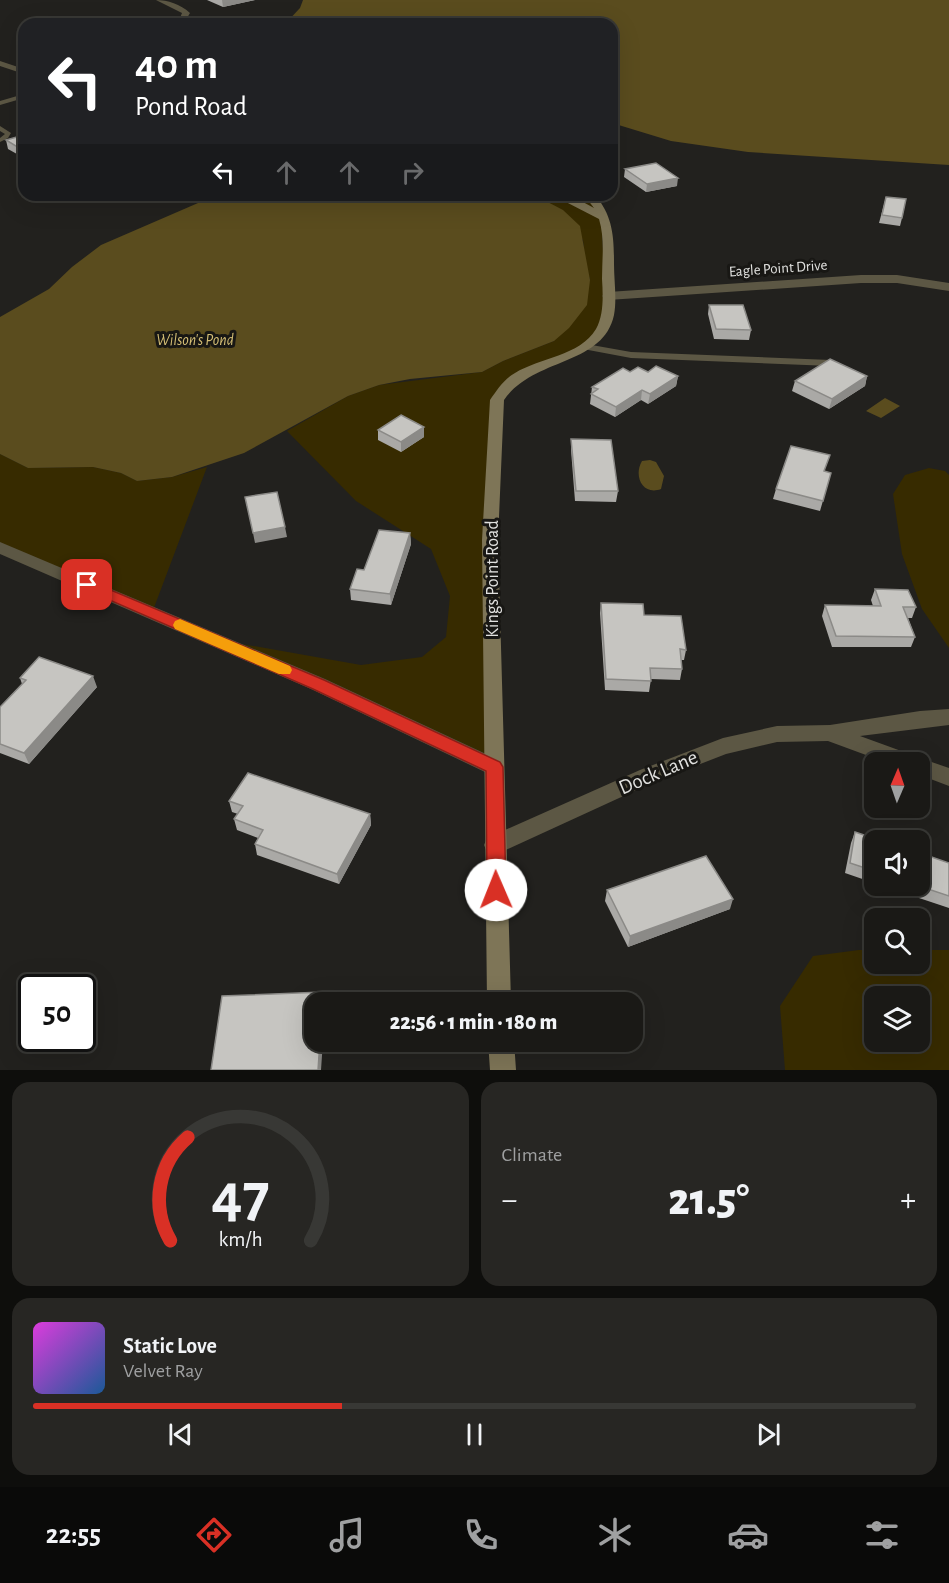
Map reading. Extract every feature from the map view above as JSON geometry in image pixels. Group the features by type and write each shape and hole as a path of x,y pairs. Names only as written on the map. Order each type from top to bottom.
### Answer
{"main road":[{"path":"570,201 603,217"},
{"name":"Kings Point Road","path":"499,992 490,540 497,400 503,390 519,376 586,346 596,338 606,319 609,232 601,207 595,201"},
{"path":"502,1052 503,1070"}],"street":[{"path":"159,0 180,8 186,13 184,18"},
{"path":"0,63 18,70"},
{"name":"Eagle Point Drive","path":"608,296 861,279 897,279 949,287"},
{"path":"0,548 318,684 494,767"},
{"name":"Dock Lane","path":"495,845 647,776 723,746 777,734 830,733 920,719 949,717"},
{"name":"Dock Lane","path":"830,733 881,752"},
{"path":"930,770 949,777"}],"lane":[{"path":"0,103 18,98"},
{"path":"0,128 8,133 0,140"},
{"path":"586,346 631,355 831,363"}],"shaded area":[{"path":"547,201 595,201 601,207 606,319 586,347 534,367 497,400 494,767 214,639 361,665 422,657 446,637 450,596 431,549 356,501 287,431 348,396 379,385 482,372 554,341 590,280 583,240"},
{"path":"0,454 28,468 93,467 121,473 137,481 172,477 207,467 152,613 0,548"},
{"path":"929,468 945,471 949,475 949,648 922,609 902,554 893,494 905,475"},
{"path":"864,950 864,974 930,974 930,950 949,950 949,1070 785,1070 780,1006 813,956"}],"water":[{"path":"303,0 949,0 949,165 748,152 671,141 618,125 618,18 291,18 300,8"},
{"name":"Wilson's Pond","path":"203,201 546,201 563,210 580,226 590,280 587,305 569,328 554,341 482,372 410,379 379,385 348,396 244,453 172,477 137,481 121,473 93,467 28,468 0,454 0,317 49,289 72,267 101,245"},
{"path":"885,398 900,406 881,418 866,411"},
{"path":"642,461 656,462 664,476 661,489 649,490 639,478 639,467"}],"building":[{"path":"18,137 18,147 6,140"},
{"path":"656,163 678,178 647,184 625,169"},
{"path":"886,197 906,199 902,218 882,215"},
{"path":"709,305 743,305 751,330 716,329"},
{"path":"830,359 867,376 832,399 795,381"},
{"path":"656,366 678,376 650,394 642,390 616,407 591,394 598,389 592,387 623,368 630,372 638,367 648,372"},
{"path":"401,415 424,427 401,442 378,430"},
{"path":"571,439 611,440 618,491 576,491"},
{"path":"791,446 830,455 824,471 831,473 823,501 776,489"},
{"path":"277,492 285,527 253,533 245,497"},
{"path":"379,530 410,533 390,594 350,589 357,569 364,570"},
{"path":"875,589 908,590 916,607 903,607 915,637 836,636 825,605 881,606"},
{"path":"601,603 643,604 644,615 681,616 686,650 680,649 682,669 650,668 651,681 606,679"},
{"path":"39,657 93,676 24,753 0,744 0,707 26,680 20,678"},
{"path":"248,773 370,814 337,874 255,844 263,830 234,819 243,806 229,801"},
{"path":"855,832 864,835 864,868 850,863"},
{"path":"706,856 733,899 630,936 607,890"},
{"path":"930,856 949,863 949,896 930,890"},
{"path":"304,993 304,1052 319,1052 318,1070 211,1070 222,996"}],"slow traffic":[{"path":"180,625 285,670"}],"route":[{"path":"87,585 318,684 494,767 496,890"}]}
